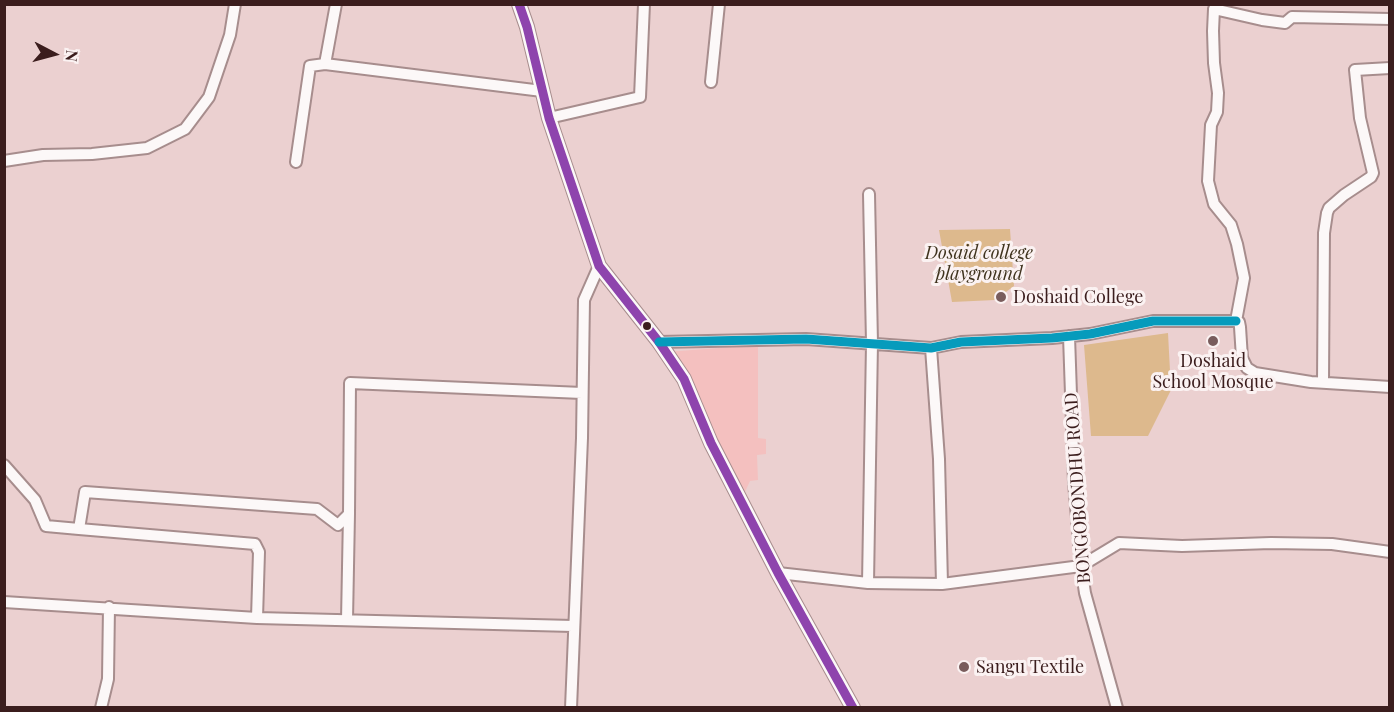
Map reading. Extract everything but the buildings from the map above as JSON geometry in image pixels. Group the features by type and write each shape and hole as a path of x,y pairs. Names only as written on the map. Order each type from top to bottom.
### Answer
{"main road":[{"path":"519,4 527,27 549,118 599,266 659,342 684,379 711,444 778,573 853,708"}],"street":[{"path":"4,161 42,155 92,154 147,148 185,129 209,98 230,35 235,4"},
{"path":"325,64 336,4"},
{"path":"549,118 640,97 644,4"},
{"path":"711,82 719,4"},
{"path":"1236,321 1244,279 1242,267 1231,225 1214,204 1208,181 1211,125 1217,112 1218,93 1214,63 1216,7 1262,20 1285,23 1292,17 1389,19"},
{"path":"296,162 310,66 325,64 542,91"},
{"path":"1323,382 1324,233 1327,213 1329,208 1344,195 1371,177 1372,172 1360,118 1355,70 1389,68"},
{"path":"868,583 872,343 869,194"},
{"path":"571,708 582,438 584,300 599,266"},
{"path":"659,342 777,338 931,348 961,342 1090,334 1153,321 1236,321 1239,322 1240,327 1242,358 1247,368 1256,373 1323,382 1389,387"},
{"name":"BONGOBONDHU ROAD","path":"1069,336 1074,482 1081,566 1085,592 1117,708"},
{"path":"931,348 939,459 942,584"},
{"path":"346,620 351,468 350,383 582,393"},
{"path":"4,465 35,500 46,526 255,544 259,552 257,618"},
{"path":"79,529 85,492 316,510 338,525 349,514"},
{"path":"778,573 868,583 942,584 1081,566 1119,543 1182,546 1271,543 1332,544 1389,552"},
{"path":"4,602 257,618 573,626"},
{"path":"100,708 108,679 109,607"}],"shaded area":[{"path":"758,345 758,438 766,439 766,454 757,455 758,480 750,481 744,494 666,352"}],"green space":[{"name":"Dosaid college playground","path":"1010,229 1014,286 995,300 952,302 939,230"},
{"path":"1168,333 1171,390 1148,436 1091,436 1084,345"}],"transit line":[{"path":"519,4 527,27 549,118 599,266 659,342 684,379 711,443 778,573 853,708"},
{"path":"659,342 806,339 931,348 961,342 1090,334 1153,321 1236,321"}],"place":[{"name":"Doshaid College","path":"1001,297"},
{"name":"Doshaid School Mosque","path":"1213,341"},
{"name":"Sangu Textile","path":"964,667"}]}
